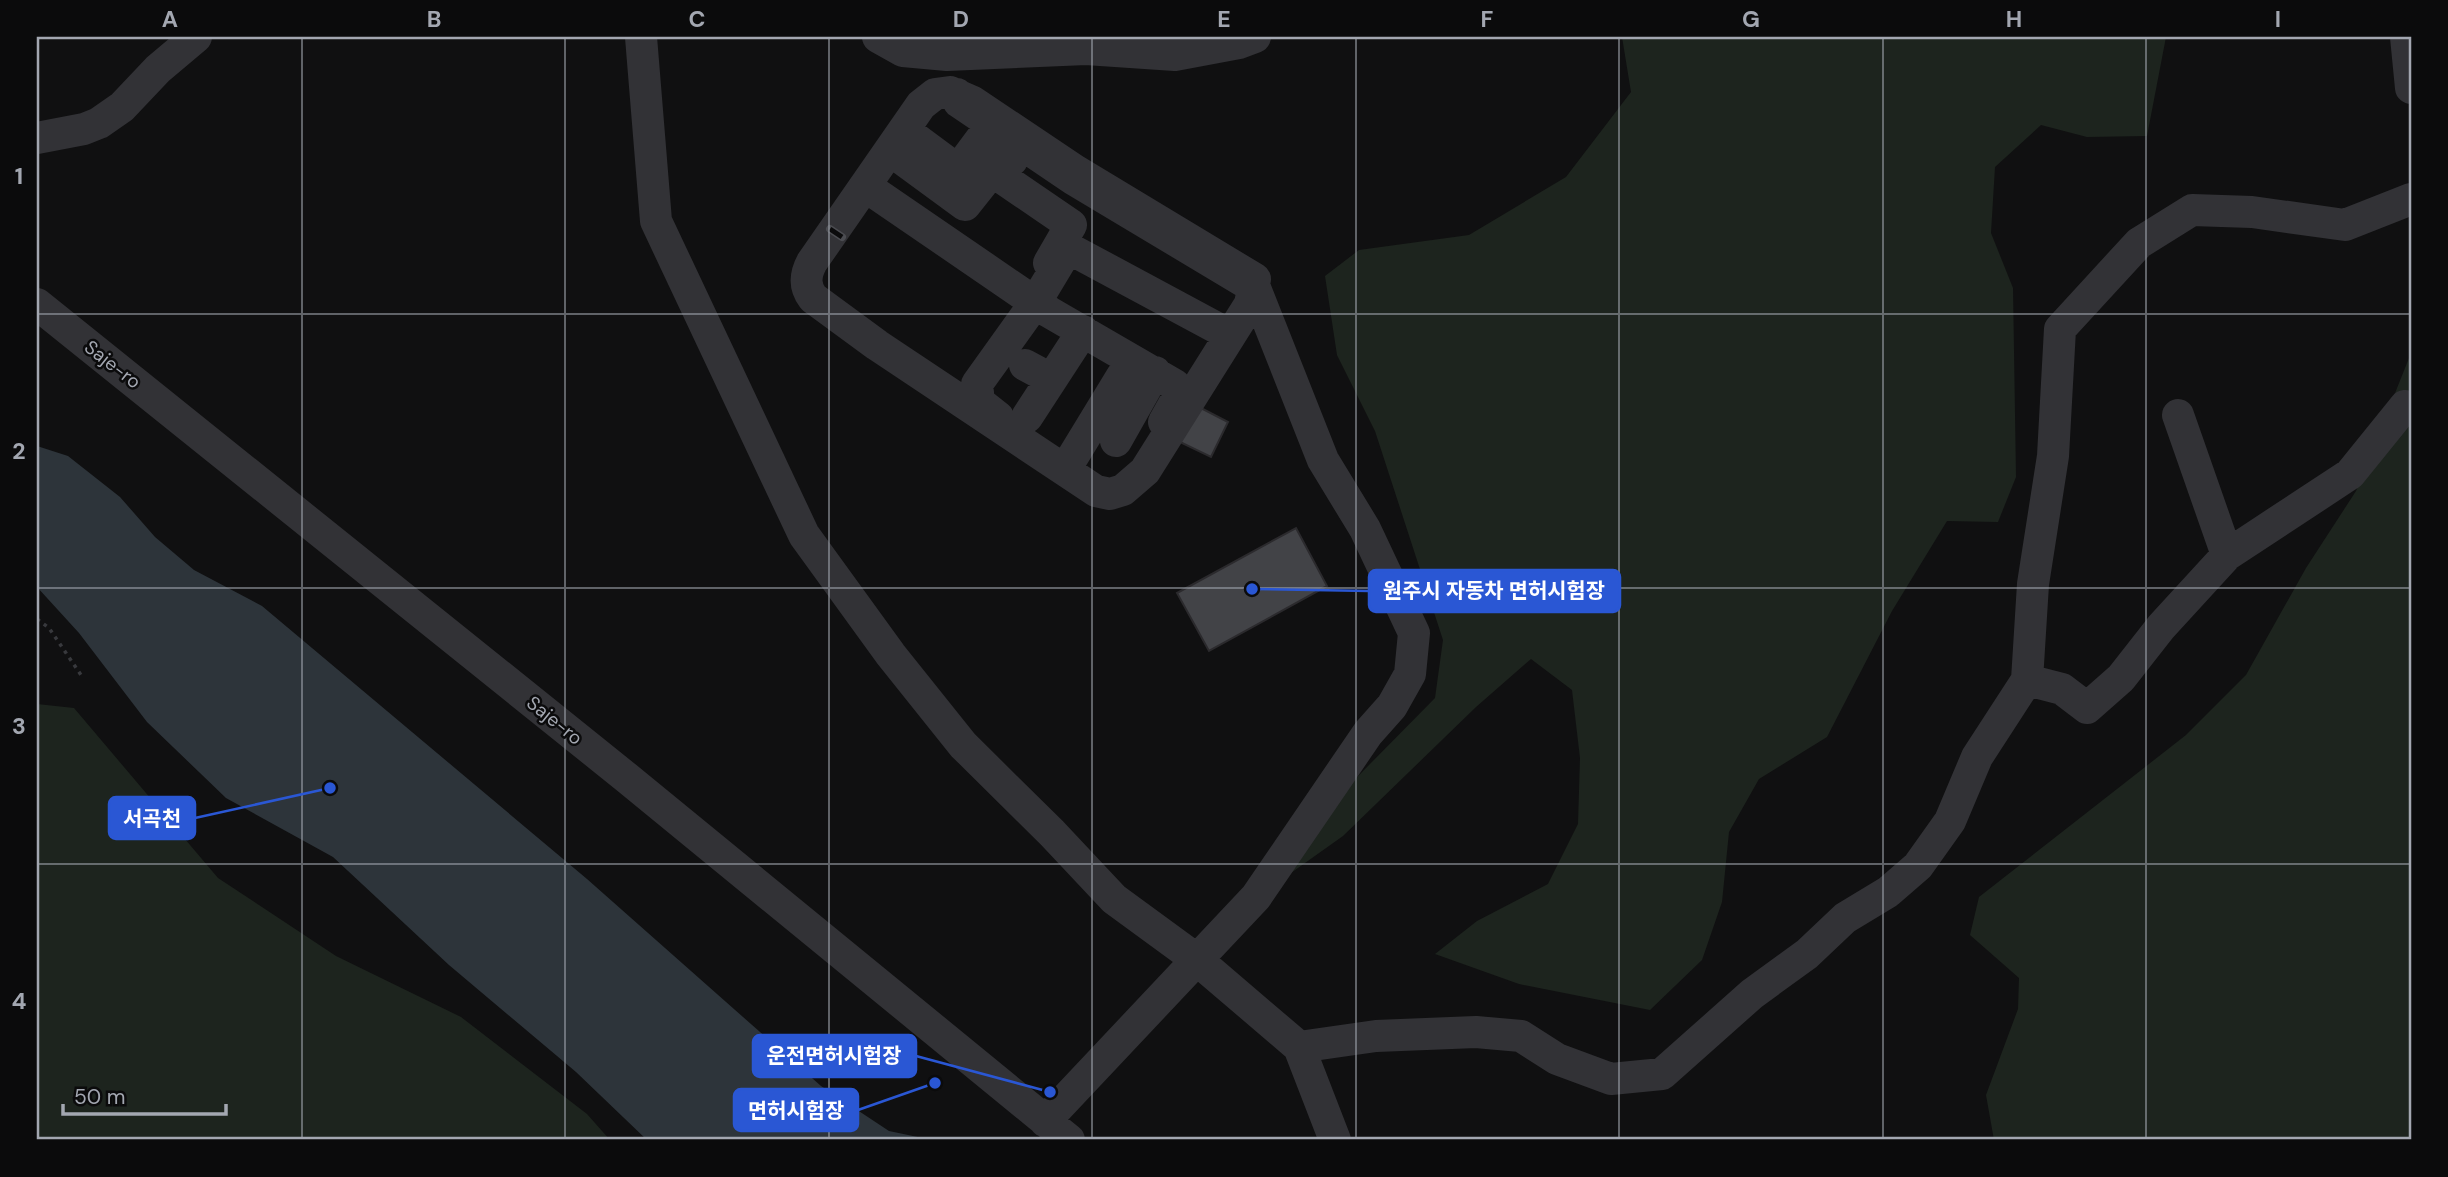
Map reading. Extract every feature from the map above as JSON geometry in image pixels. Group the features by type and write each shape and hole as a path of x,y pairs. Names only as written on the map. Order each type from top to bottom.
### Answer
{"street":[{"path":"37,138 84,129 99,123 122,107 158,69 196,37"},
{"path":"641,37 656,221 804,535 891,655 963,745 1114,899 1196,959 1298,1047 1335,1140"},
{"path":"878,37 903,51 947,55 1086,49 1175,55 1239,43 1255,37"},
{"path":"2406,37 2411,88"},
{"path":"897,140 965,205 992,171 1071,225 1033,299 970,373 953,384 940,380 820,296 811,286 810,279 817,262 897,140 929,98 943,92 957,94 1255,284 1323,460 1365,529 1414,633 1410,674 1392,706 1368,733 1256,897 1196,959 1057,1130"},
{"path":"869,184 1033,299 1186,380 1192,379 1250,304 1255,284"},
{"path":"869,184 809,268 807,289 813,298 877,345 1096,491 1111,494 1137,481 1180,417 1222,337"},
{"path":"1298,1047 1376,1036 1476,1032 1521,1036 1557,1059 1611,1079 1662,1074 1752,994 1807,954 1845,918 1888,892 1919,866 1950,821 1977,757 2027,680 2033,584 2053,456 2060,329 2139,243 2192,210 2252,212 2345,225 2411,199"},
{"path":"1071,336 1031,396 982,406 976,397 977,384 1063,256 1222,337"},
{"path":"1031,396 1069,463 1102,483 1119,482 1129,475 1178,397 1175,385 1155,372 1071,336 1033,299"},
{"name":"Saje-ro","path":"37,304 627,778 1057,1130"},
{"path":"1069,463 1113,422 1155,372"},
{"path":"1113,422 1122,376"},
{"path":"2027,680 2062,689 2087,708 2121,678 2161,627 2227,555 2350,474 2405,406"},
{"path":"2178,415 2227,555"}],"path":[{"path":"37,619 49,628 81,675"}],"shaded area":[{"path":"1622,37 2166,37 2147,136 2087,137 2041,125 1995,167 1991,233 2013,288 2016,477 1998,522 1947,521 1892,611 1827,737 1759,779 1729,832 1722,902 1702,960 1650,1010 1519,984 1435,954 1477,921 1548,884 1578,824 1580,758 1572,690 1531,659 1476,707 1343,836 1274,885 1303,832 1435,698 1443,640 1375,431 1337,355 1325,276 1359,250 1469,235 1566,177 1631,92"},
{"path":"2411,353 2411,1140 1994,1140 1986,1095 2018,1009 2019,978 1970,935 1979,897 2186,735 2246,675 2306,568 2356,491"},
{"path":"37,446 68,456 120,497 155,537 194,570 262,606 587,879 821,1086 889,1131 932,1140 647,1140 576,1072 449,965 333,857 226,798 147,722 79,633 37,587"},
{"path":"37,704 74,708 218,878 336,956 461,1017 587,1114 610,1140 37,1140"}],"building":[{"path":"1197,406 1228,422 1211,457 1180,442"},
{"path":"1296,528 1327,586 1209,651 1177,593"}],"railway":[{"path":"830,229 842,237"}],"place":[{"name":"원주시 자동차 면허시험장","path":"1252,589"},
{"name":"서곡천","path":"330,788"},
{"name":"면허시험장","path":"935,1083"},
{"name":"운전면허시험장","path":"1050,1092"}]}
